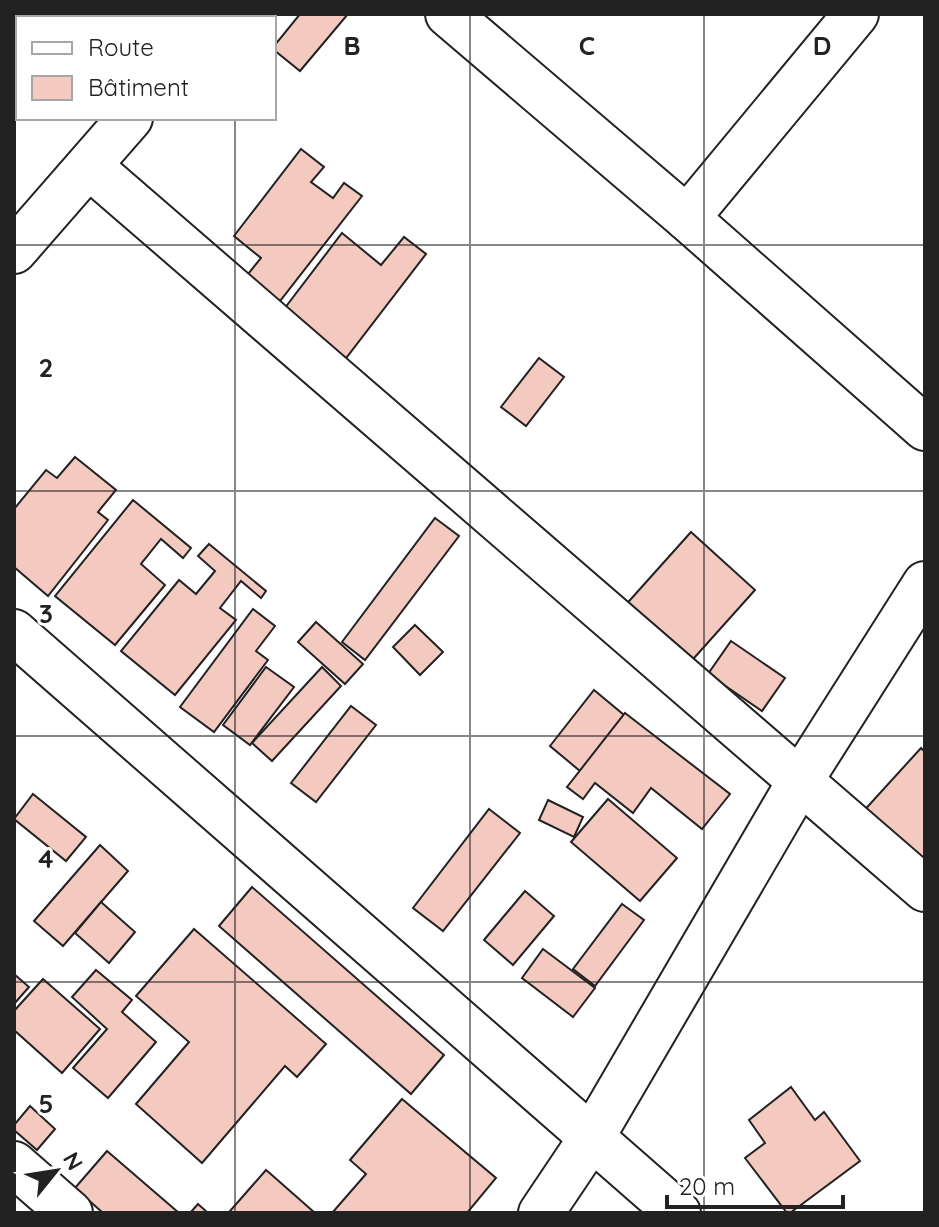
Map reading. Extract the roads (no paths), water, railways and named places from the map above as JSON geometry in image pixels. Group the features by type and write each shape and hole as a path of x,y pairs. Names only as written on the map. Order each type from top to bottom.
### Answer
{"street":[{"path":"448,14 687,218 925,428"},
{"path":"687,218 856,14"},
{"path":"14,251 128,120"},
{"path":"89,166 925,889"},
{"path":"541,1213 592,1137 800,781 925,584"},
{"path":"14,632 678,1213"},
{"path":"14,1164 70,1213"}]}
